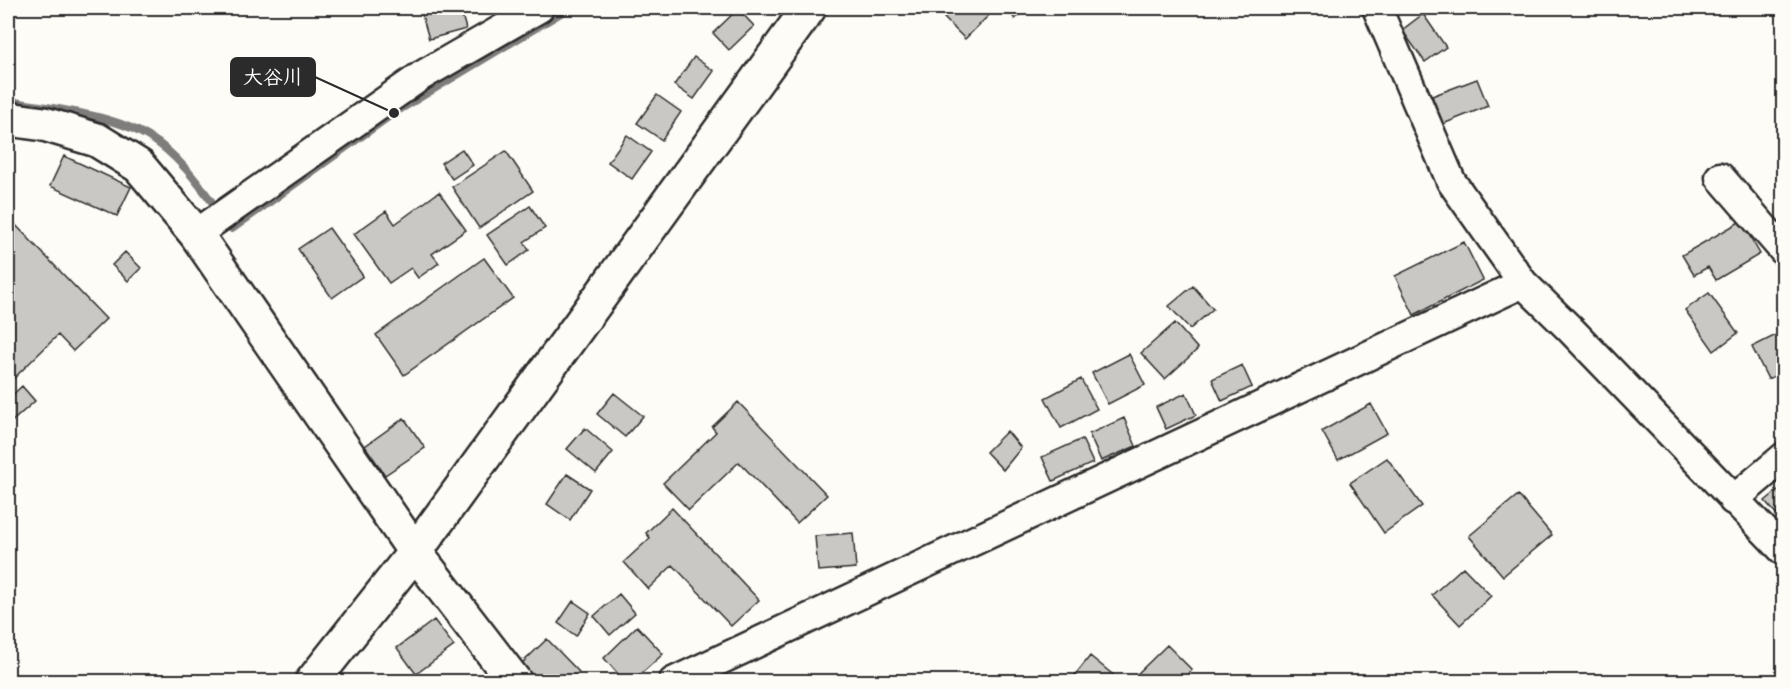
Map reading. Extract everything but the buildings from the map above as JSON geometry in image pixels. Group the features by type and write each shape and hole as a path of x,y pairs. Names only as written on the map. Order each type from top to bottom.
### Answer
{"street":[{"path":"196,234 421,76 539,8"},
{"path":"312,681 415,552 809,8"},
{"path":"1377,8 1451,181 1523,284 1571,330 1784,551"},
{"path":"8,119 44,124 97,140 139,166 196,234 415,552 515,681"},
{"path":"1720,177 1784,251"},
{"path":"673,681 1523,284"},
{"path":"1733,500 1784,457"}],"waterway":[{"path":"8,101 99,117 134,129 149,137 173,155 184,167 232,229 394,113 569,8"}],"place":[{"name":"大谷川","path":"394,113"}]}
